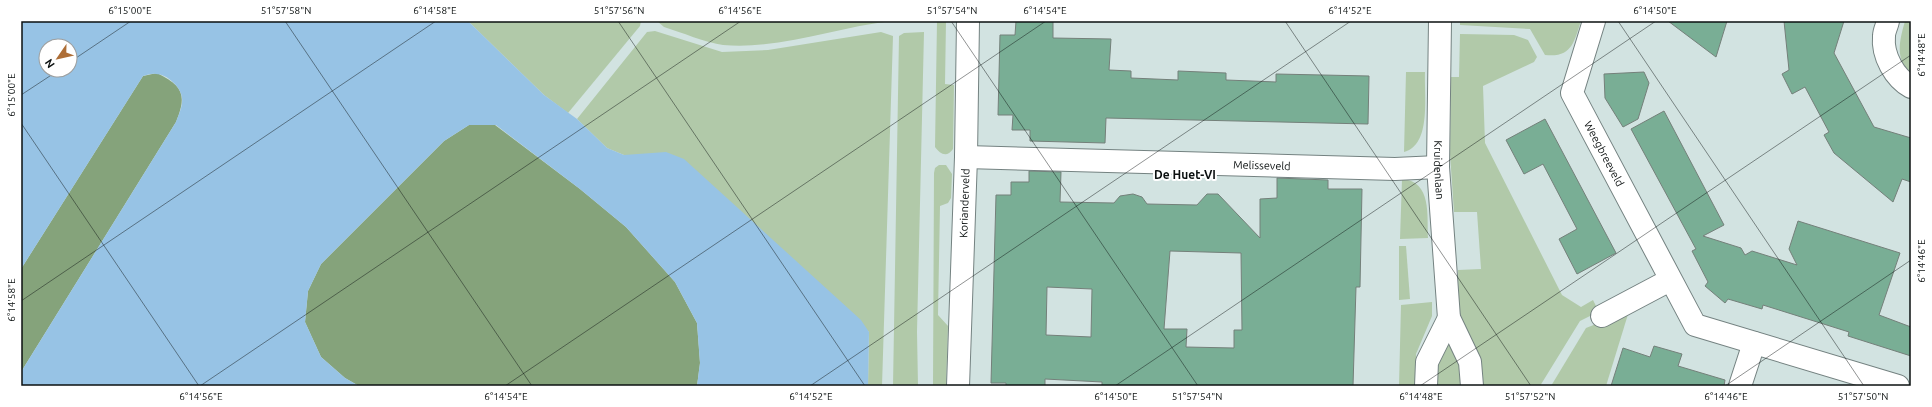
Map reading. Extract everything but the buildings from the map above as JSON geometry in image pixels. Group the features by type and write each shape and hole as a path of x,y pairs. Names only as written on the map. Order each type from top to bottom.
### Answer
{"street":[{"name":"Korianderveld","path":"958,386 966,157 968,21"},
{"name":"Kruidenlaan","path":"1440,21 1438,167 1449,318 1470,362 1472,386"},
{"name":"Weegbreeveld","path":"1594,21 1572,93 1695,325 1898,386"},
{"path":"1888,21 1884,37 1888,62 1902,82 1911,88"},
{"name":"Melisseveld","path":"966,157 1395,169 1438,167"},
{"path":"1602,316 1670,280"},
{"path":"1426,386 1426,362 1449,318"},
{"path":"1740,386 1754,343"}],"green space":[{"path":"468,21 641,21 640,26 568,113 544,95"},
{"path":"657,21 892,21 787,41 744,46 723,45 709,42 664,27"},
{"path":"937,21 946,21 945,84 954,85 953,149 951,152 946,154 939,152 935,147"},
{"path":"1460,21 1581,21 1574,42 1566,51 1561,54 1545,55 1530,29 1460,25"},
{"path":"1905,21 1911,21 1911,73 1902,62 1900,55 1901,35"},
{"path":"655,31 722,52 768,50 881,32 893,36 882,386 868,386 869,332 644,155 624,155 607,148 577,119 647,32"},
{"path":"924,32 917,332 918,386 893,386 899,36 904,33"},
{"path":"1460,34 1514,35 1528,40 1537,57 1534,62 1483,86 1485,143 1562,295 1581,307 1593,300 1598,310 1580,321 1540,386 1479,386 1478,353 1459,312 1458,270 1481,269 1477,212 1454,212 1450,154 1451,77 1459,77"},
{"path":"1406,72 1425,72 1425,118 1423,130 1419,140 1413,147 1404,152"},
{"path":"157,73 172,82 180,92 182,98 176,122 21,372 21,269 143,76"},
{"path":"469,125 495,125 580,189 626,227 675,282 697,323 700,363 697,386 359,386 345,378 321,357 305,322 308,291 321,264 444,141"},
{"path":"939,165 946,165 952,174 951,198 948,203 940,206 938,315 948,326 946,386 933,386 934,173 935,168"},
{"path":"1402,179 1412,181 1419,186 1423,193 1427,210 1428,238 1400,239"},
{"path":"1399,246 1406,246 1410,299 1399,300"},
{"path":"1432,302 1432,316 1416,354 1417,386 1399,386 1401,305"},
{"path":"1629,311 1606,386 1551,386 1586,328"},
{"path":"1451,342 1461,363 1463,386 1435,386 1435,372 1445,344"}],"water":[{"path":"21,21 468,21 544,95 577,119 607,148 624,155 666,152 684,159 861,320 869,332 868,386 697,386 700,363 697,323 675,282 626,227 580,189 496,125 469,125 444,141 321,264 308,291 305,322 321,357 345,378 359,386 21,386 21,372 176,122 182,104 182,98 179,90 173,82 165,76 150,74 143,76 21,269"}],"district":[{"name":"De Huet-VI","path":"1185,175"}]}
